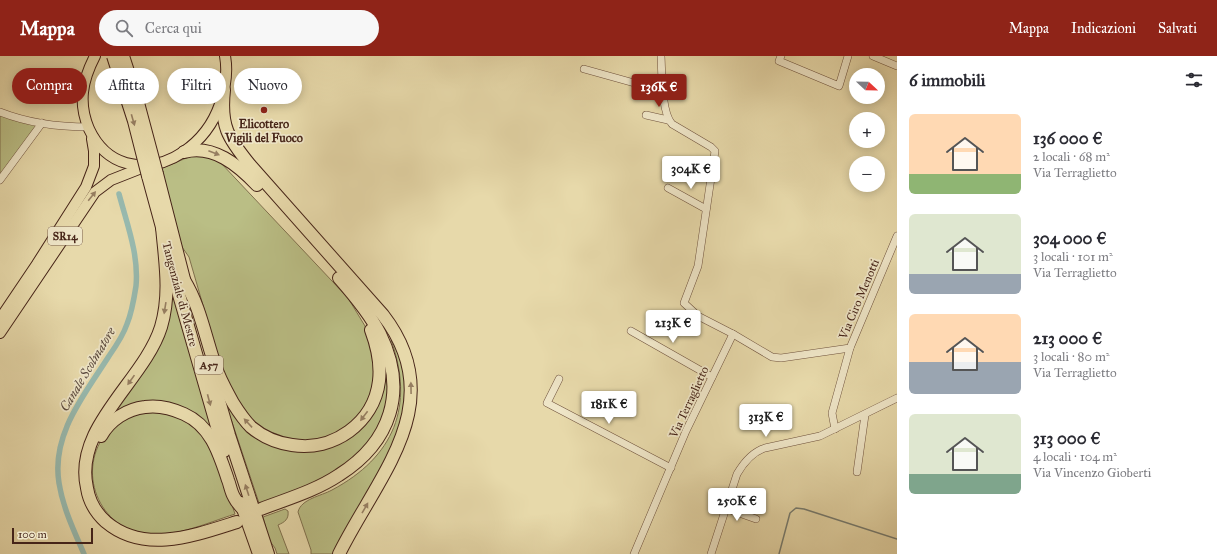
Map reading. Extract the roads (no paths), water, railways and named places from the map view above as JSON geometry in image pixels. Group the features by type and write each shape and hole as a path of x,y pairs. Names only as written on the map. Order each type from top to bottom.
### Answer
{"highway":[{"name":"Tangenziale di Mestre","path":"113,56 152,172 229,435 268,554"},
{"name":"Tangenziale di Mestre","path":"123,56 137,99 162,227 184,313 215,420 238,516 259,554"},
{"name":"A57","path":"222,104 223,120 234,144 250,165 378,309 399,339 408,364 411,394 407,421 396,450 383,476 339,554"},
{"name":"A57","path":"184,152 198,150 210,151 241,169 347,287 375,325 388,354 393,373 393,403 389,418 384,430 357,462 345,471 314,489 262,511 321,492 347,477 378,449 388,435 395,419 400,392 399,375 394,352 388,336 370,306 346,274"},
{"name":"A57","path":"162,227 167,286 166,304 161,327 146,358 105,417 90,446 85,466 88,492 94,507 106,523 127,537 152,543 173,541 192,536 238,516"},
{"name":"A57","path":"184,280 196,301 218,373 241,415 256,430 268,438 281,443 303,446 322,445 334,441 344,435 363,418 371,407 376,394 379,373 376,346 366,319 347,287"},
{"name":"A57","path":"150,406 169,408 187,415 204,428 214,442 234,497 238,516 191,531 165,536 142,535 123,528 106,514 94,494 90,472 92,457 98,440 116,418 124,413 141,407 150,406"}],"main road":[{"name":"SR14","path":"0,319 37,264 93,172 95,160 93,143 84,113 82,96 87,73 94,56"},
{"name":"SR14","path":"224,56 226,68"},
{"name":"SR14","path":"152,172 159,164 184,152 198,140 209,126 220,104"},
{"name":"SR14","path":"89,129 100,147 113,158 152,172"},
{"name":"SR14","path":"0,333 95,192 115,177 138,168 152,172"}],"street":[{"path":"661,56 663,91 668,120"},
{"path":"781,56 779,61 839,86 848,56"},
{"path":"873,56 897,66"},
{"path":"584,69 663,91"},
{"path":"0,112 42,123 89,129"},
{"path":"646,115 668,120 672,124 712,147 715,151 698,266 684,303 698,316 733,334"},
{"path":"0,180 42,123"},
{"path":"668,188 706,209"},
{"name":"Via Ciro Menotti","path":"835,429 832,413 850,348 897,236"},
{"path":"631,331 712,377"},
{"name":"Via Ciro Menotti","path":"733,334 772,356 781,358 850,348"},
{"name":"Via Terraglietto","path":"634,554 686,431 733,334"},
{"path":"559,379 547,403 671,468"},
{"path":"711,554 737,474 743,464 752,455 759,450 820,436 897,398"},
{"path":"857,472 865,415"},
{"path":"725,508 756,519"}],"waterway":[{"name":"Canale Scolmatore","path":"84,554 63,501 59,483 58,465 60,448 72,415 117,345 129,319 133,305 136,286 136,263 132,240 119,194"},
{"path":"779,554 790,513 796,508 804,509 897,539"}],"place":[{"name":"Elicottero Vigili del Fuoco","path":"264,110"}]}
